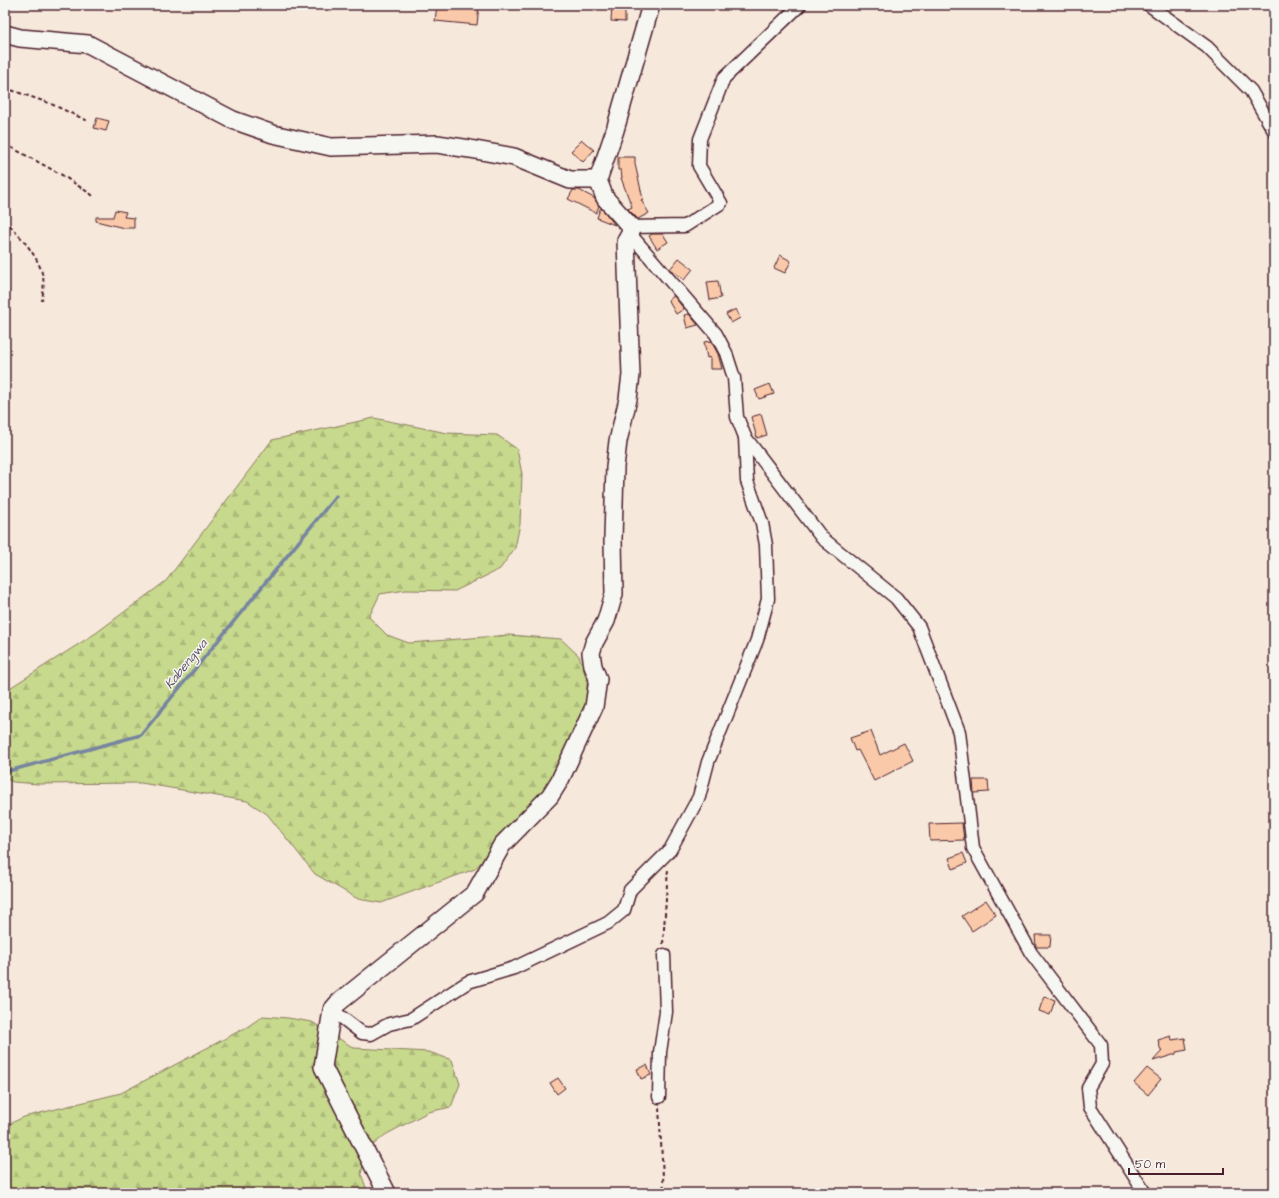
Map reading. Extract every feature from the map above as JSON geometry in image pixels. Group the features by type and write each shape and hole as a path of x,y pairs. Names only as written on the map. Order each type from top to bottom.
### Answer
{"street":[{"path":"332,1010 362,1034 371,1034 389,1024 411,1019 468,982 514,968 608,923 624,910 630,890 670,850 699,797 708,762 757,640 768,599 766,545 762,523 747,481 744,437 737,417 734,378 726,353 716,334 605,198 598,180 615,130 651,5"},
{"path":"631,231 685,226 721,203 699,166 700,139 724,78 800,5"},
{"path":"1149,5 1207,47 1251,91 1274,131"},
{"path":"5,34 20,38 88,44 233,120 273,134 331,147 437,144 514,157 570,180 598,180"},
{"path":"386,1193 323,1067 332,1010 338,1003 475,893 502,845 550,796 560,780 594,707 598,679 593,666 591,653 594,643 606,621 614,594 613,539 615,467 618,441 628,399 631,375 626,241 631,231"},
{"path":"744,437 822,538 896,598 919,627 959,732 973,848 1031,953 1102,1045 1102,1064 1088,1088 1090,1107 1145,1193"},
{"path":"659,1097 660,1052 666,1012 664,955"}],"path":[{"path":"5,88 49,103 88,121"},
{"path":"5,144 62,175 95,197"},
{"path":"5,220 34,255 43,274 44,288 42,301"},
{"path":"664,955 663,940 670,850"},
{"path":"659,1097 664,1193"}],"green space":[{"path":"374,418 447,433 497,435 517,449 522,474 520,524 515,548 500,569 455,591 406,590 380,594 369,617 387,635 409,643 509,635 561,639 579,656 587,680 587,706 551,782 475,869 381,903 358,899 315,874 267,814 247,801 141,783 39,784 13,782 5,778 5,691 96,633 166,581 272,440"},
{"path":"263,1016 312,1022 354,1048 429,1052 452,1060 460,1084 451,1107 428,1112 385,1135 367,1150 361,1174 368,1193 5,1193 5,1126 24,1117 121,1093 247,1027"}],"building":[{"path":"437,5 479,5 477,25 435,21"},
{"path":"612,5 625,5 625,22 611,21"},
{"path":"97,118 109,121 106,131 94,128"},
{"path":"582,140 594,150 583,162 571,151"},
{"path":"618,157 635,157 635,164 643,199 641,200 649,213 638,219 628,209 632,207 621,178 621,170 618,170"},
{"path":"573,190 579,190 594,198 599,206 596,213 568,199"},
{"path":"600,209 602,209 615,225 597,218"},
{"path":"115,210 126,212 124,217 134,218 134,228 124,228 96,221 96,217 113,217"},
{"path":"652,234 663,234 668,242 657,249 649,236"},
{"path":"780,255 791,261 785,273 774,268"},
{"path":"679,258 693,269 684,280 670,269"},
{"path":"718,281 721,298 710,300 707,282"},
{"path":"674,296 684,309 676,314 668,300"},
{"path":"736,309 740,318 731,323 726,314"},
{"path":"689,314 698,325 687,328 684,315"},
{"path":"711,341 718,354 722,369 710,369 710,357 707,358 704,342"},
{"path":"770,384 774,394 759,399 755,390"},
{"path":"761,414 767,435 757,438 751,417"},
{"path":"871,731 880,755 904,743 913,761 874,781 858,750 855,751 850,738"},
{"path":"973,780 988,780 989,792 974,793"},
{"path":"962,823 964,840 930,841 929,824"},
{"path":"963,853 967,863 953,869 949,858"},
{"path":"986,900 996,915 972,931 962,916"},
{"path":"1035,935 1051,935 1050,947 1036,947"},
{"path":"1044,996 1055,1000 1050,1015 1039,1011"},
{"path":"1171,1036 1172,1040 1185,1038 1187,1050 1176,1052 1176,1054 1153,1061 1162,1051 1158,1040"},
{"path":"647,1065 651,1075 641,1079 637,1069"},
{"path":"1147,1068 1161,1079 1148,1095 1134,1083"},
{"path":"558,1078 565,1088 557,1094 550,1083"}],"waterway":[{"name":"Kabengwa","path":"5,772 141,735 336,496"}]}
